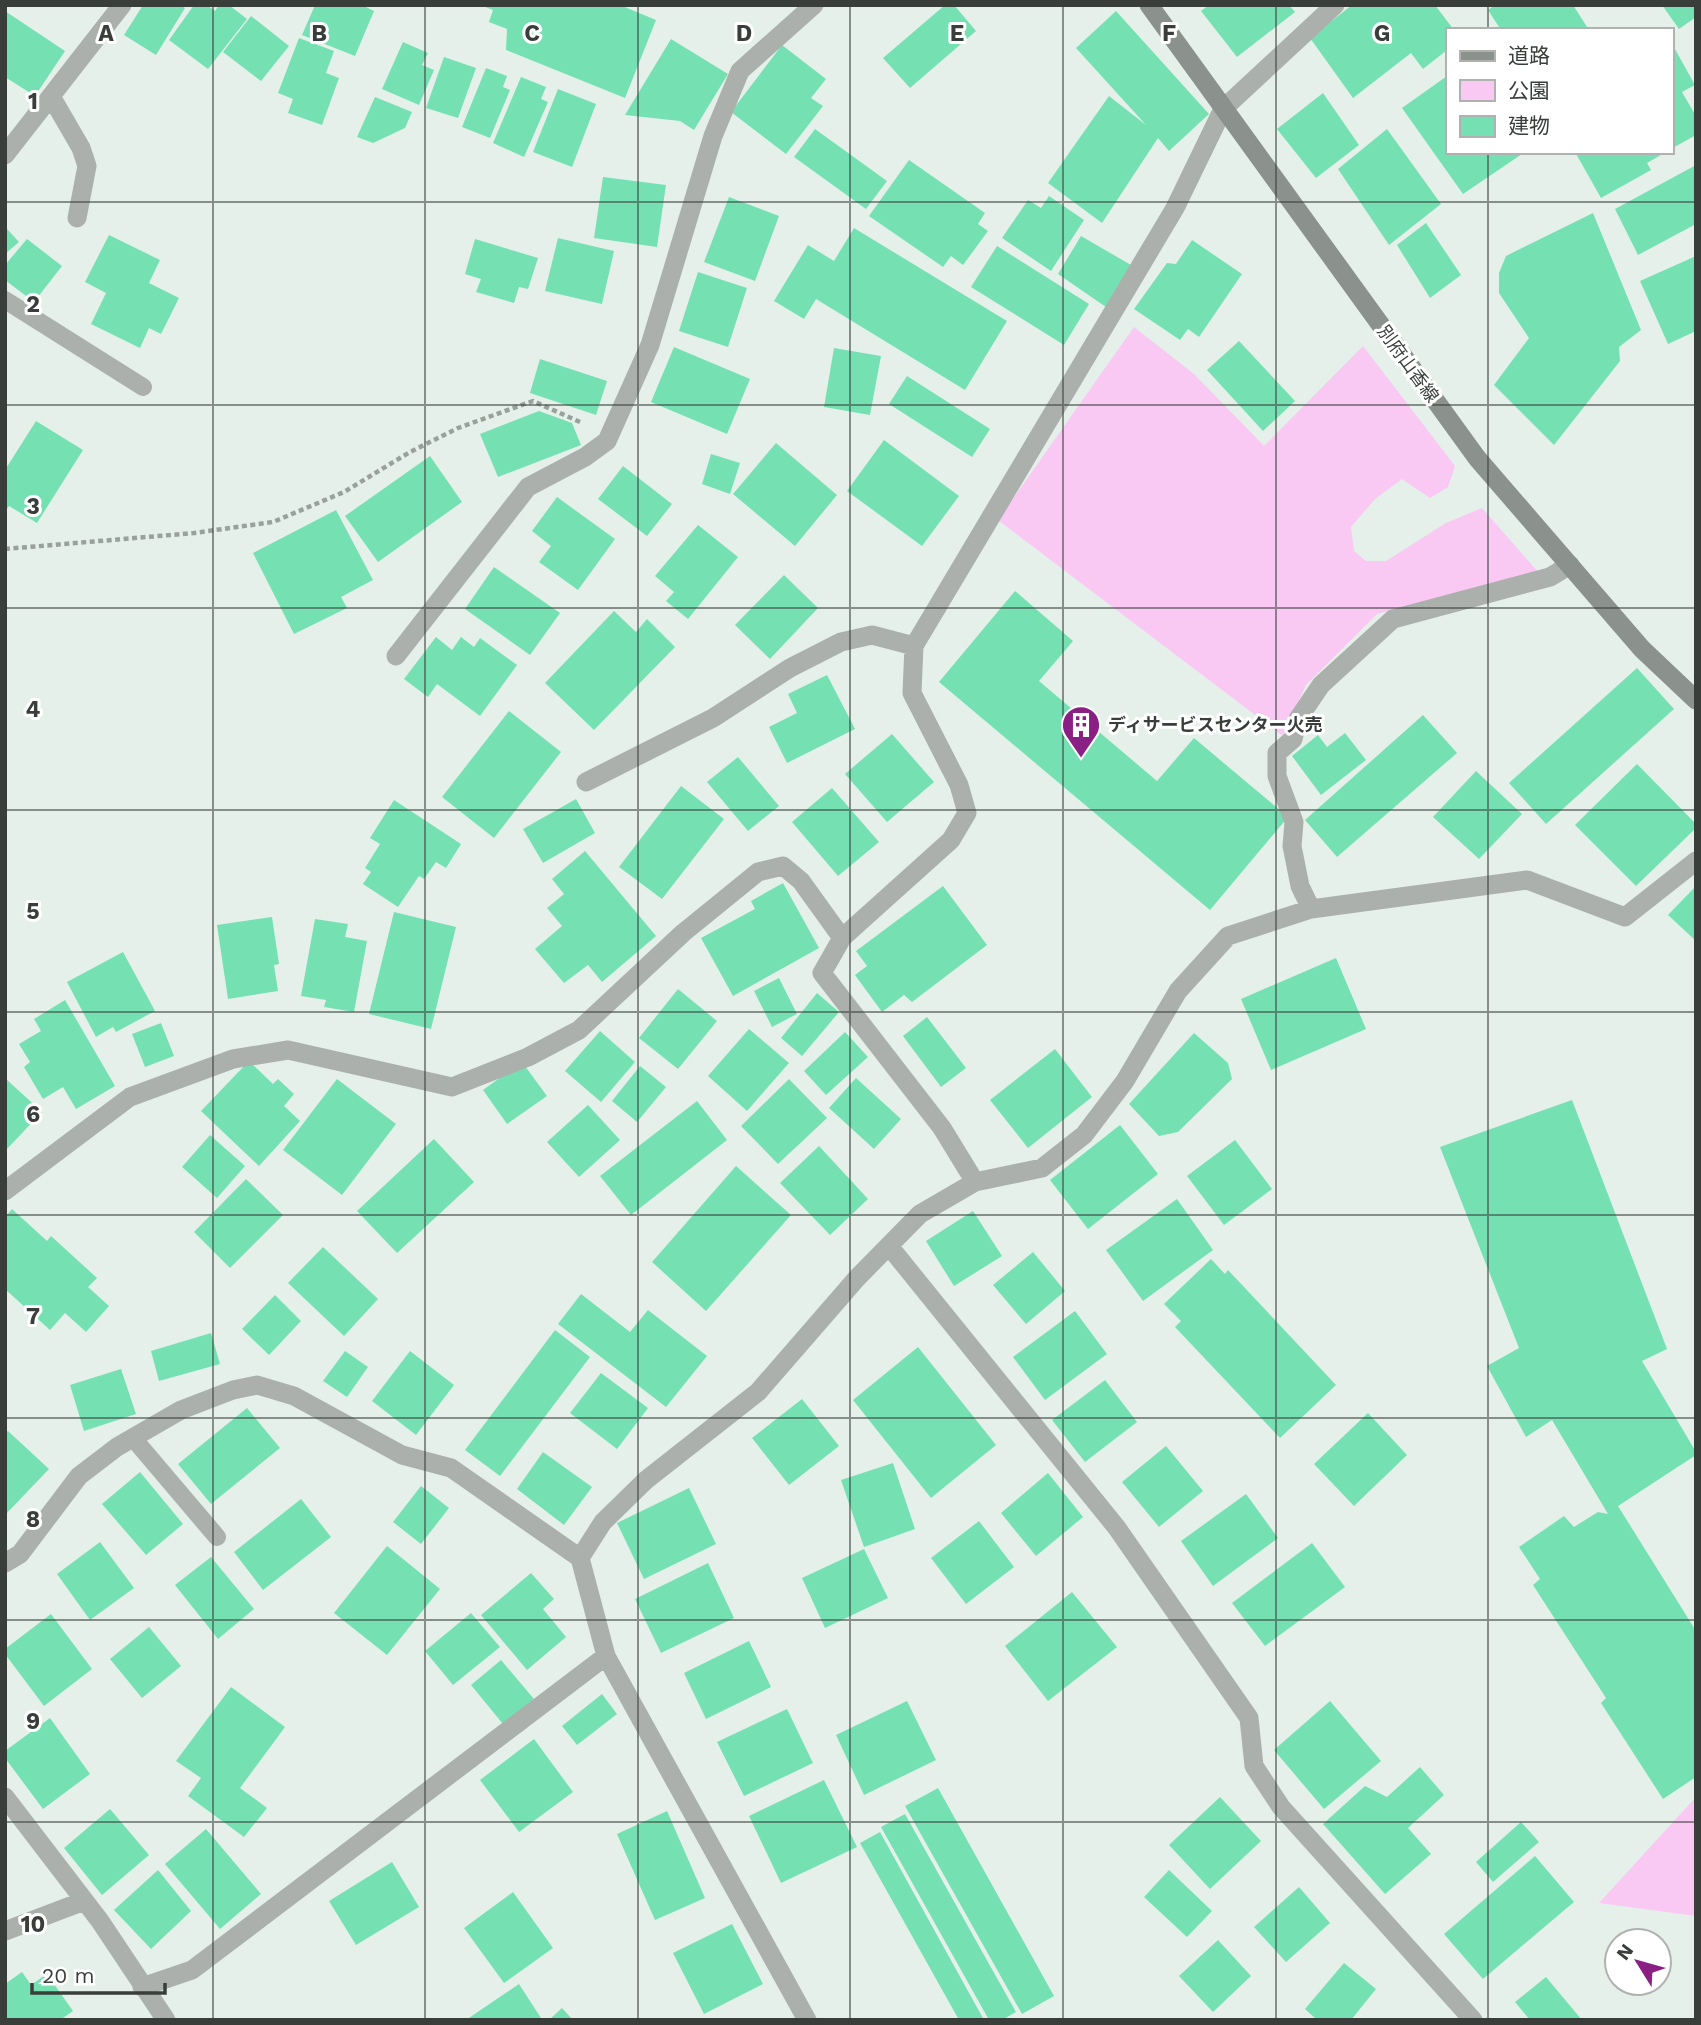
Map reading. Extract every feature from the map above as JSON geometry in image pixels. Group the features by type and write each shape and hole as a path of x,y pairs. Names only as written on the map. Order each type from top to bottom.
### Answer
{"main road":[{"name":"別府山香線","path":"1149,5 1477,458 1642,649 1696,700"}],"street":[{"path":"5,155 122,5"},
{"path":"396,656 528,487 585,457 607,441 650,345 713,136 740,71 814,5"},
{"path":"975,1182 942,1128 822,973 842,938 951,840 967,813 959,785 912,693 914,646 1175,208 1223,109 1335,5"},
{"path":"52,98 81,148 88,166 76,218"},
{"path":"1311,909 1300,886 1292,846 1294,822 1277,776 1278,753 1293,739 1298,719 1321,685 1393,619 1550,577 1570,565"},
{"path":"586,782 713,718 790,668 841,642 872,635 914,646"},
{"path":"580,1558 603,1522 646,1480 758,1392 888,1246 920,1214 975,1182 1042,1168 1084,1135 1125,1081 1178,991 1228,936 1311,909 1527,880 1625,917 1696,861"},
{"path":"5,1191 130,1097 233,1059 288,1050 452,1087 528,1057 579,1030 683,933 758,872 783,866 801,881 842,938"},
{"path":"888,1246 1117,1528 1249,1718 1254,1766 1281,1807 1473,2020"},
{"path":"5,1563 20,1554 79,1476 133,1438 181,1410 233,1390 257,1385 294,1396 402,1455 451,1468 580,1558 606,1656 807,2020"},
{"path":"142,1987 192,1970 606,1656"},
{"path":"5,1797 84,1901 166,2020"},
{"path":"5,1931 84,1901"}],"lane":[{"path":"5,300 143,387"},
{"path":"133,1438 217,1537"}],"path":[{"path":"5,549 194,533 273,522 344,492 410,452 458,428 533,401 573,418 607,441"}],"green space":[{"path":"1134,327 1194,374 1264,446 1363,346 1455,466 1448,487 1430,498 1402,479 1375,499 1351,527 1354,551 1366,561 1386,561 1446,523 1482,508 1539,573 1377,614 1306,685 1283,736 998,520"},
{"path":"1696,1797 1696,1916 1599,1903"}],"building":[{"path":"143,5 180,5 185,8 156,55 124,35"},
{"path":"194,5 207,5 215,11 219,5 229,5 247,19 208,69 169,40"},
{"path":"315,5 362,5 374,11 355,56 302,35"},
{"path":"480,5 620,5 656,20 625,98 506,50 507,29 489,22 493,10"},
{"path":"945,5 954,5 976,31 910,88 883,58"},
{"path":"1209,5 1289,5 1295,12 1237,57 1201,11"},
{"path":"1352,5 1435,5 1452,28 1446,28 1446,51 1423,69 1411,53 1353,98 1310,38"},
{"path":"1495,5 1573,5 1588,28 1500,28 1488,10"},
{"path":"1662,5 1696,5 1696,17 1679,29"},
{"path":"5,11 65,51 35,96 5,77"},
{"path":"1116,11 1209,114 1169,151 1158,138 1102,223 1048,183 1109,96 1146,125 1076,48"},
{"path":"251,16 289,46 261,81 223,52"},
{"path":"299,38 334,51 326,73 339,78 322,125 288,113 293,99 278,93"},
{"path":"671,39 728,74 694,130 680,121 625,115"},
{"path":"403,42 428,53 422,65 434,70 419,105 382,89"},
{"path":"782,45 826,79 811,98 823,106 786,154 731,112"},
{"path":"1673,46 1695,85 1682,92 1696,116 1696,135 1673,148"},
{"path":"444,57 476,68 458,118 426,108"},
{"path":"486,68 507,76 503,87 510,90 490,138 462,127"},
{"path":"521,77 546,87 541,99 548,102 524,157 493,143"},
{"path":"1446,77 1446,154 1522,154 1463,194 1402,108"},
{"path":"558,89 596,104 572,167 533,152"},
{"path":"1323,93 1359,145 1316,178 1277,129"},
{"path":"375,97 412,112 405,128 373,143 357,137"},
{"path":"815,129 887,181 866,209 794,157"},
{"path":"1387,129 1441,204 1389,245 1338,169"},
{"path":"1576,154 1663,154 1647,163 1651,170 1601,198"},
{"path":"909,160 985,213 978,224 988,231 963,265 951,256 943,267 869,216"},
{"path":"1696,165 1696,224 1638,255 1615,209"},
{"path":"603,177 666,185 657,247 594,238"},
{"path":"1049,196 1084,220 1051,271 1002,238 1028,200 1041,208"},
{"path":"729,197 779,216 755,281 704,262"},
{"path":"1593,213 1641,330 1619,347 1620,361 1554,445 1494,385 1529,338 1499,293 1499,273 1506,256"},
{"path":"1426,223 1461,275 1430,298 1397,245"},
{"path":"854,228 1007,321 965,390 816,299 804,319 774,301 808,245 834,261"},
{"path":"7,229 19,242 5,254 5,231"},
{"path":"109,235 160,260 149,283 179,298 161,334 149,328 140,348 91,324 106,293 85,282"},
{"path":"1081,236 1131,265 1106,307 1058,274"},
{"path":"558,238 614,251 602,304 545,291"},
{"path":"27,239 62,266 34,302 5,280 5,265"},
{"path":"475,239 538,258 528,289 519,287 514,303 476,292 481,279 465,274"},
{"path":"1192,240 1242,274 1199,337 1188,329 1180,340 1134,309 1167,263 1176,264"},
{"path":"997,246 1089,304 1064,345 971,287"},
{"path":"1696,256 1696,331 1668,344 1640,281"},
{"path":"698,272 747,288 728,347 679,331"},
{"path":"1239,341 1295,401 1263,431 1207,370"},
{"path":"674,347 750,379 727,434 651,402"},
{"path":"834,348 881,356 870,415 824,407"},
{"path":"540,359 607,381 596,415 530,393"},
{"path":"907,376 990,429 972,457 889,404"},
{"path":"539,411 572,423 581,445 498,477 480,434"},
{"path":"36,421 83,450 37,523 9,506 5,511 5,470"},
{"path":"884,440 959,496 922,546 847,491"},
{"path":"776,443 837,495 795,546 733,494"},
{"path":"711,454 740,463 730,494 702,484"},
{"path":"430,456 462,502 378,562 345,516"},
{"path":"623,466 672,504 647,536 598,499"},
{"path":"557,497 615,539 578,590 539,562 551,546 532,531"},
{"path":"336,510 373,580 341,597 347,608 294,634 253,553"},
{"path":"698,525 738,557 688,619 666,601 674,592 655,576"},
{"path":"494,567 560,613 530,655 465,609"},
{"path":"784,575 818,608 770,659 735,625"},
{"name":"ディサービスセンター火売","path":"1015,591 1073,641 1039,681 1157,781 1194,738 1288,817 1210,910 939,682"},
{"path":"614,611 636,632 647,619 675,647 594,730 545,683"},
{"path":"436,637 452,650 461,637 474,647 480,638 517,665 480,716 437,684 428,697 404,679"},
{"path":"1637,668 1674,709 1546,824 1509,783"},
{"path":"827,675 855,729 787,763 769,727 797,713 788,694"},
{"path":"509,711 561,752 494,838 442,797"},
{"path":"1423,715 1457,753 1337,857 1305,820"},
{"path":"1345,733 1366,760 1321,795 1292,756 1318,735 1327,747"},
{"path":"892,734 934,782 887,822 845,774"},
{"path":"738,757 779,806 748,831 707,782"},
{"path":"1637,764 1696,824 1696,828 1636,886 1575,825"},
{"path":"1476,771 1522,814 1479,859 1433,817"},
{"path":"681,786 724,819 662,899 619,867"},
{"path":"832,788 879,842 838,876 792,822"},
{"path":"576,799 595,833 543,863 523,829"},
{"path":"394,800 461,844 446,868 436,862 424,879 419,876 398,907 363,884 371,872 365,868 380,844 370,838"},
{"path":"585,851 656,936 602,982 588,965 564,983 535,949 562,926 547,908 564,894 552,879"},
{"path":"783,883 819,948 733,996 701,938 755,909 751,901"},
{"path":"943,886 987,945 912,1002 904,995 882,1012 855,975 867,966 856,951"},
{"path":"1696,886 1696,941 1668,915"},
{"path":"394,912 456,927 431,1029 369,1014"},
{"path":"272,917 279,964 274,965 278,991 228,999 217,925"},
{"path":"315,919 348,924 345,937 367,941 354,1012 324,1007 326,1000 301,996"},
{"path":"123,952 155,1011 116,1032 113,1027 96,1037 67,982"},
{"path":"1336,958 1366,1029 1271,1070 1241,999"},
{"path":"779,978 797,1014 772,1027 754,991"},
{"path":"678,989 717,1021 678,1069 639,1038"},
{"path":"817,993 839,1012 802,1056 781,1038"},
{"path":"65,1000 115,1086 76,1109 63,1087 43,1099 24,1067 30,1062 19,1044 41,1031 34,1019"},
{"path":"927,1017 966,1068 941,1087 903,1036"},
{"path":"161,1023 174,1056 145,1067 132,1034"},
{"path":"749,1029 789,1063 747,1111 708,1076"},
{"path":"600,1031 635,1062 601,1102 565,1071"},
{"path":"845,1032 868,1057 826,1095 804,1071"},
{"path":"1194,1033 1228,1063 1232,1079 1178,1132 1159,1136 1129,1104"},
{"path":"1055,1049 1092,1097 1028,1148 990,1100"},
{"path":"249,1061 273,1084 278,1079 294,1094 284,1106 300,1121 259,1166 201,1111"},
{"path":"522,1062 547,1096 507,1124 483,1090"},
{"path":"640,1066 666,1087 637,1122 612,1101"},
{"path":"5,1078 42,1112 5,1151"},
{"path":"856,1078 901,1119 874,1149 829,1108"},
{"path":"337,1079 396,1124 342,1195 283,1150"},
{"path":"789,1079 827,1118 778,1164 741,1126"},
{"path":"1572,1100 1667,1349 1642,1361 1696,1452 1696,1455 1618,1506 1696,1631 1696,1777 1663,1799 1601,1703 1606,1698 1533,1585 1540,1579 1519,1547 1564,1516 1574,1527 1598,1512 1608,1514 1552,1420 1526,1437 1487,1366 1519,1348 1440,1147"},
{"path":"697,1101 727,1140 631,1215 600,1176"},
{"path":"588,1105 620,1140 579,1177 547,1142"},
{"path":"1120,1125 1158,1174 1088,1229 1050,1180"},
{"path":"210,1135 245,1166 217,1198 182,1167"},
{"path":"434,1139 474,1182 397,1253 357,1211"},
{"path":"1235,1140 1272,1189 1224,1225 1187,1176"},
{"path":"819,1146 868,1199 830,1235 780,1183"},
{"path":"736,1166 791,1215 706,1311 652,1262"},
{"path":"246,1179 283,1215 230,1268 194,1232"},
{"path":"1177,1199 1213,1250 1143,1301 1106,1250"},
{"path":"12,1209 47,1241 51,1236 97,1278 88,1287 109,1306 86,1332 65,1313 50,1330 5,1289 5,1217"},
{"path":"973,1211 1002,1256 954,1286 926,1241"},
{"path":"323,1247 378,1299 344,1336 288,1283"},
{"path":"1033,1252 1065,1291 1026,1324 993,1285"},
{"path":"1211,1259 1225,1274 1228,1270 1336,1385 1280,1438 1175,1327 1181,1321 1164,1304"},
{"path":"581,1294 630,1332 648,1310 707,1356 666,1407 558,1324"},
{"path":"275,1295 301,1321 269,1355 242,1329"},
{"path":"1075,1311 1107,1354 1045,1400 1013,1357"},
{"path":"555,1330 590,1357 500,1476 465,1450"},
{"path":"211,1333 220,1364 159,1381 151,1351"},
{"path":"918,1347 996,1445 931,1498 853,1400"},
{"path":"345,1351 368,1367 347,1397 323,1381"},
{"path":"410,1351 454,1385 416,1435 372,1401"},
{"path":"121,1369 136,1414 84,1431 70,1385"},
{"path":"601,1373 648,1408 617,1449 570,1413"},
{"path":"1105,1380 1137,1422 1085,1462 1052,1420"},
{"path":"802,1399 839,1446 789,1485 752,1438"},
{"path":"247,1408 280,1448 211,1504 178,1464"},
{"path":"1368,1413 1407,1455 1354,1506 1314,1464"},
{"path":"8,1431 49,1469 5,1515 5,1433"},
{"path":"1166,1446 1203,1491 1159,1527 1122,1482"},
{"path":"543,1452 592,1487 564,1525 517,1489"},
{"path":"893,1463 915,1529 864,1547 841,1480"},
{"path":"140,1472 183,1524 146,1555 102,1504"},
{"path":"1048,1473 1083,1517 1036,1556 1001,1513"},
{"path":"421,1486 449,1508 421,1544 393,1522"},
{"path":"689,1488 716,1544 644,1579 617,1523"},
{"path":"1246,1494 1278,1538 1213,1586 1181,1541"},
{"path":"301,1499 331,1537 263,1590 234,1552"},
{"path":"979,1521 1014,1567 966,1604 931,1558"},
{"path":"100,1542 134,1588 90,1620 57,1574"},
{"path":"1312,1543 1345,1587 1265,1646 1232,1603"},
{"path":"387,1546 440,1589 387,1655 334,1613"},
{"path":"864,1549 888,1598 825,1628 802,1578"},
{"path":"211,1557 254,1609 218,1639 175,1585"},
{"path":"708,1563 734,1618 661,1653 635,1599"},
{"path":"531,1573 554,1599 543,1609 566,1637 527,1670 481,1615"},
{"path":"1072,1592 1117,1647 1048,1701 1005,1646"},
{"path":"471,1613 500,1647 453,1685 425,1651"},
{"path":"51,1614 92,1669 44,1706 5,1654 5,1649"},
{"path":"149,1627 181,1666 142,1698 110,1659"},
{"path":"749,1641 771,1687 706,1719 684,1673"},
{"path":"501,1660 534,1699 503,1724 471,1685"},
{"path":"231,1687 285,1727 240,1788 267,1808 244,1837 188,1796 201,1778 176,1761"},
{"path":"602,1694 617,1714 577,1745 562,1726"},
{"path":"907,1701 936,1760 864,1795 836,1735"},
{"path":"1330,1701 1381,1761 1324,1809 1274,1750"},
{"path":"787,1709 813,1763 744,1796 717,1742"},
{"path":"50,1718 90,1774 43,1809 5,1758 5,1751"},
{"path":"534,1739 573,1792 519,1832 480,1780"},
{"path":"1420,1767 1444,1795 1408,1828 1431,1854 1385,1894 1323,1824 1365,1786 1387,1797"},
{"path":"824,1780 857,1847 781,1883 749,1816"},
{"path":"938,1788 1054,1996 1022,2014 905,1806"},
{"path":"1220,1797 1261,1841 1210,1889 1169,1845"},
{"path":"110,1809 149,1855 102,1895 64,1848"},
{"path":"667,1811 705,1898 655,1920 617,1834"},
{"path":"905,1814 1016,2012 1002,2020 989,2020 881,1827"},
{"path":"1521,1822 1539,1842 1493,1882 1476,1862"},
{"path":"206,1829 261,1894 220,1929 165,1864"},
{"path":"880,1832 984,2020 959,2020 860,1843"},
{"path":"1535,1856 1574,1902 1483,1979 1444,1934"},
{"path":"392,1862 419,1907 356,1945 329,1901"},
{"path":"158,1870 191,1911 151,1949 114,1910"},
{"path":"1169,1870 1212,1911 1187,1937 1144,1897"},
{"path":"1299,1887 1330,1923 1286,1962 1254,1927"},
{"path":"513,1892 553,1948 504,1983 464,1928"},
{"path":"732,1924 763,1984 704,2014 673,1953"},
{"path":"1218,1940 1251,1976 1213,2012 1179,1976"},
{"path":"1344,1963 1376,1989 1351,2020 1317,2020 1305,2009"},
{"path":"22,1972 31,1985 47,1974 73,2011 60,2020 5,2020 5,1984"},
{"path":"1546,1977 1582,2020 1530,2020 1515,2002"},
{"path":"519,1984 541,2018 466,2020"},
{"path":"562,2008 573,2020 549,2020"}],"place":[{"name":"ディサービスセンター火売","path":"1081,759"}]}
